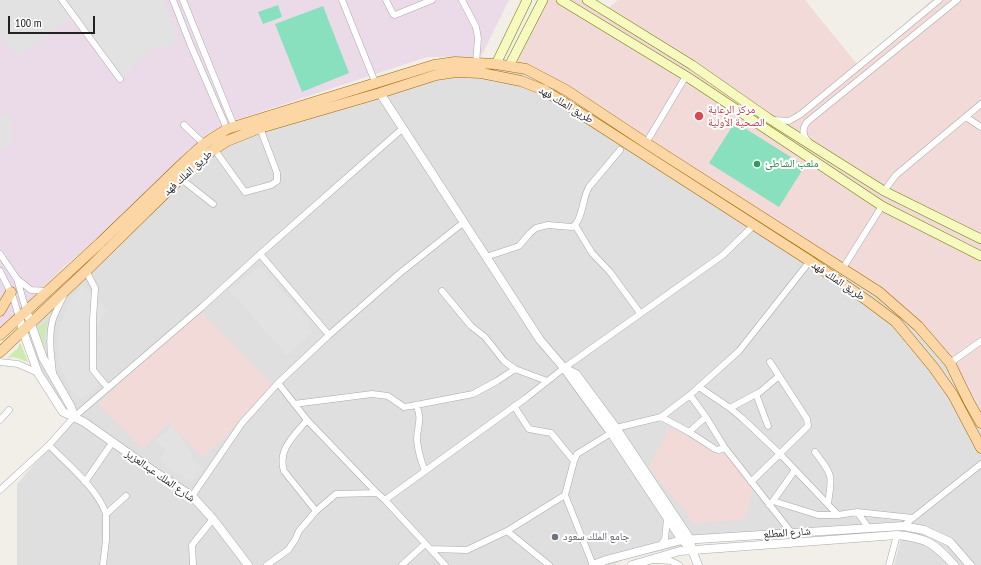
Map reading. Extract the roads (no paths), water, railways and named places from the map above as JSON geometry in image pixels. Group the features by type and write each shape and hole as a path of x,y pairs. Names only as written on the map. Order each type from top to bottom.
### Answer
{"main road":[{"path":"496,64 527,0"},
{"path":"509,66 543,0"},
{"path":"561,0 686,76 882,206 981,256"},
{"path":"587,0 692,65 768,118 884,191 981,239"},
{"name":"طريق الملك فهد","path":"0,335 204,144 230,128 434,65 455,62 496,64 526,69 566,90 879,292 918,326 950,363 969,402 981,422"},
{"name":"طريق الملك فهد","path":"0,352 86,272 180,178 214,149 227,141 260,128 436,75 456,72 481,73 521,81 544,90 754,225 868,301 896,322 934,368 953,395 981,448"},
{"path":"713,198 718,188"},
{"path":"0,312 11,292"}],"street":[{"path":"62,0 120,78"},
{"path":"173,0 191,46 230,128"},
{"path":"182,0 230,128"},
{"path":"342,0 375,82"},
{"path":"386,0 393,14 432,0"},
{"path":"462,0 476,28 478,38 476,63"},
{"path":"768,118 784,121 801,114 939,0"},
{"path":"812,145 804,134 803,130 807,122 957,0"},
{"path":"646,143 686,76"},
{"path":"380,93 540,340 614,431 686,540 698,565"},
{"path":"884,191 896,175 980,106"},
{"path":"966,117 981,127"},
{"path":"184,125 204,144"},
{"path":"214,149 245,192 271,185 277,181 277,173 260,128"},
{"path":"0,490 49,445 74,417 202,307 402,129"},
{"path":"486,257 519,246 536,228 548,226 572,227 575,225 578,221 585,193 620,150"},
{"path":"180,178 213,204"},
{"path":"843,268 882,206"},
{"path":"192,496 242,423 278,383 329,335 400,273 464,222"},
{"path":"575,225 592,253 610,272 640,313"},
{"path":"385,500 564,368 723,255 754,225"},
{"name":"شارع الملك عبدالعزيز","path":"0,254 17,279 23,314 38,374 63,412 84,422 112,443 192,496 213,519 248,565"},
{"path":"260,254 329,335"},
{"path":"593,565 566,495 577,454 614,431 661,417 690,395 739,351 810,262"},
{"name":"شارع الملك عبدالعزيز","path":"0,271 23,314"},
{"path":"86,272 95,288 93,320 94,370 108,388"},
{"path":"17,279 31,290 48,291"},
{"path":"53,377 50,345 51,331 53,319 66,290"},
{"path":"442,291 471,326 485,337 504,361 515,369 547,381"},
{"name":"شارع الملك عبدالعزيز","path":"27,327 53,377 71,406 74,417"},
{"path":"950,363 981,341"},
{"path":"35,364 44,360"},
{"path":"0,362 18,364 38,374"},
{"path":"751,482 808,426 809,422 770,362"},
{"path":"294,404 372,394 388,396 404,407 416,406 473,394 515,369"},
{"path":"730,408 756,394 779,376"},
{"path":"278,383 307,420 385,500 445,565"},
{"path":"699,387 730,408 780,454 838,515"},
{"path":"756,394 768,426"},
{"path":"690,395 706,417 725,448 751,482 771,503 791,532"},
{"path":"416,406 420,412 417,439 424,471"},
{"path":"514,406 529,429 551,433 574,461"},
{"path":"0,420 9,410"},
{"path":"661,417 689,432 715,449 718,450 725,448"},
{"path":"689,432 706,417"},
{"path":"307,420 286,445 282,465 284,471 316,511"},
{"path":"614,431 667,516 686,540"},
{"path":"85,482 112,443"},
{"path":"49,445 92,489 104,507 106,514 106,540 103,565"},
{"path":"815,452 831,476 828,503"},
{"path":"903,526 981,464"},
{"path":"771,503 794,470"},
{"path":"267,565 288,550 300,531 316,511 336,494 377,493"},
{"path":"430,549 467,550 507,530 566,495"},
{"path":"106,514 126,496"},
{"path":"771,503 818,516 857,512 913,518"},
{"path":"857,512 868,527"},
{"path":"660,546 665,539 667,516"},
{"path":"193,565 192,545 213,519"},
{"name":"شارع المطلع","path":"593,565 606,560 686,540 868,527 903,526 924,530 950,542 970,565"},
{"path":"507,530 549,565"},
{"path":"889,565 897,535"},
{"name":"شارع المطلع","path":"632,565 680,551 897,535 912,536 929,542 942,552 954,565"},
{"path":"402,565 425,544"},
{"path":"649,559 671,562 679,565"}],"place":[{"name":"مركز الرعاية الصحية الأولية","path":"699,116"},
{"name":"ملعب الشاطئ","path":"757,164"},
{"name":"جامع الملك سعود","path":"555,537"}]}
